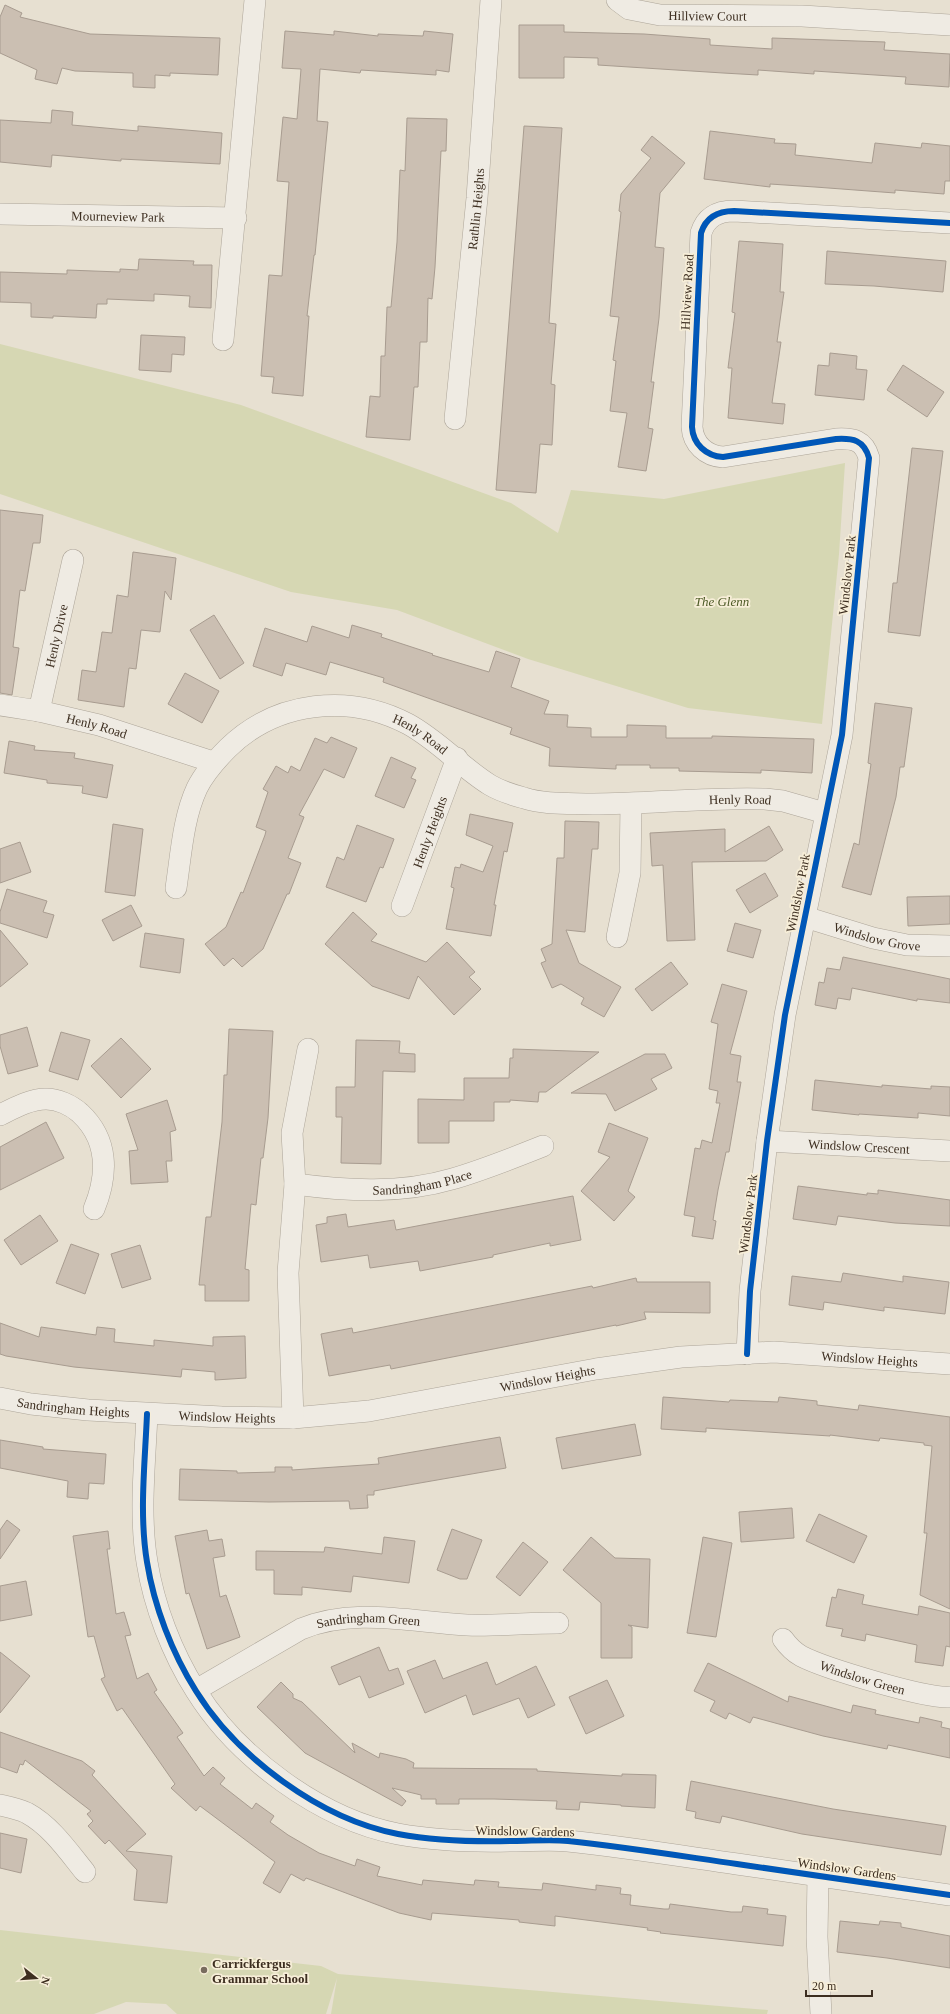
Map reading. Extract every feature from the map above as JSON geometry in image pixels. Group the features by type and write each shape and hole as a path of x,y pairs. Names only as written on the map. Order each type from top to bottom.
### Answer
{"street":[{"path":"223,340 236,218 255,0"},
{"name":"Rathlin Heights","path":"455,419 477,198 491,0"},
{"name":"Hillview Court","path":"617,0 629,9 660,15 802,8 950,25"},
{"name":"Hillview Road","path":"858,441 836,439 721,457 706,452 697,442 692,427 701,235 703,227 708,220 716,214 739,211 950,223"},
{"name":"Mourneview Park","path":"0,214 236,218"},
{"name":"Windslow Park","path":"747,1354 750,1291 767,1141 785,1015 843,728 868,472 867,451 858,441"},
{"name":"Henly Drive","path":"39,711 73,560"},
{"name":"Henly Road","path":"0,705 39,711 99,725 213,762"},
{"name":"Henly Road","path":"176,888 186,824 193,798 213,762 239,737 262,722 286,711 316,706 352,708 389,717 422,732 490,785 526,798 553,803 631,804 765,799 783,801 825,812"},
{"name":"Henly Heights","path":"402,906 457,758"},
{"path":"617,937 629,879 631,804"},
{"name":"Windslow Grove","path":"805,917 873,938 907,945 950,946"},
{"path":"293,1418 288,1273 295,1184 292,1133 308,1049"},
{"path":"0,1115 30,1101 46,1099 69,1105 84,1117 98,1138 104,1157 102,1186 94,1209"},
{"name":"Windslow Crescent","path":"767,1141 950,1151"},
{"name":"Sandringham Place","path":"295,1184 352,1190 416,1186 452,1180 543,1146"},
{"name":"Windslow Heights","path":"147,1414 293,1418 369,1411 640,1362 681,1357 774,1352 950,1364"},
{"name":"Sandringham Heights","path":"0,1398 31,1404 147,1414"},
{"name":"Windslow Gardens","path":"147,1414 143,1528 147,1566 158,1606 174,1650 196,1690 230,1735 276,1776 332,1811 363,1825 395,1834 456,1841 571,1841 950,1895"},
{"name":"Sandringham Green","path":"196,1690 301,1629 318,1622 334,1619 376,1617 468,1625 558,1623"},
{"name":"Windslow Green","path":"783,1639 795,1652 816,1662 902,1688 950,1697"},
{"path":"0,1805 26,1813 40,1822 52,1832 85,1872"},
{"path":"818,1876 817,1937 821,2014"}],"green space":[{"name":"The Glenn","path":"0,344 241,405 511,503 558,533 571,490 664,499 845,463 839,554 822,724 688,708 528,659 397,610 291,592 0,494"},
{"name":"Carrickfergus Grammar School","path":"0,1930 321,1966 338,1974 768,2010 767,2014 331,2014 337,1978 326,2014 177,2014 166,2004 126,2002 94,2014 0,2014"}],"building":[{"path":"5,5 22,13 20,17 90,34 220,38 218,75 170,73 170,76 155,75 155,88 133,87 133,73 75,71 62,68 57,84 35,79 37,70 0,53 0,17"},
{"path":"519,25 564,25 564,32 644,34 710,39 710,45 772,49 772,38 885,42 884,50 950,54 949,87 905,84 906,77 814,71 814,74 758,70 758,75 723,73 598,65 598,58 564,57 564,78 519,78"},
{"path":"285,31 334,35 334,31 378,36 378,34 423,36 424,31 453,34 449,72 436,70 436,75 361,70 360,73 320,69 317,121 328,122 315,255 307,316 309,316 303,396 272,393 274,377 261,376 269,275 282,276 289,182 277,181 283,117 297,119 301,69 282,68"},
{"path":"52,110 73,112 72,125 138,131 138,126 222,133 220,164 121,159 121,161 52,155 51,167 0,162 0,120 51,123"},
{"path":"407,118 447,119 446,151 441,151 432,299 428,298 427,342 420,342 418,387 414,387 410,440 366,437 370,396 380,397 381,356 385,356 387,307 391,307 397,242 400,170 405,171"},
{"path":"524,126 562,128 549,323 556,324 551,384 555,385 552,445 540,444 536,493 496,490"},
{"path":"710,131 775,139 774,143 796,144 795,155 872,163 875,143 921,148 922,143 950,146 950,181 945,181 944,194 895,190 895,193 770,184 770,187 704,179"},
{"path":"652,136 685,163 660,193 655,247 664,248 659,318 651,382 654,382 648,428 653,429 646,471 618,467 627,413 610,411 616,361 613,360 619,317 610,316 621,212 619,211 621,194 651,158 641,150"},
{"path":"739,241 783,244 780,292 784,292 777,342 781,342 772,403 785,404 783,424 728,418 732,368 728,368 735,313 732,312"},
{"path":"827,251 946,261 943,292 874,286 825,284"},
{"path":"139,259 194,261 193,265 212,265 211,308 189,307 190,296 154,294 154,301 107,299 107,304 97,304 96,318 53,316 53,318 31,317 31,303 0,302 0,272 67,274 67,270 120,272 120,269 138,270"},
{"path":"141,335 185,337 184,355 172,354 171,372 139,370"},
{"path":"830,353 857,356 856,369 867,370 864,400 815,395 818,365 829,366"},
{"path":"903,365 944,392 927,417 887,390"},
{"path":"912,448 943,451 920,636 888,632 893,583 897,583"},
{"path":"0,510 43,515 40,543 33,543 25,591 20,590 13,647 19,648 12,695 0,693"},
{"path":"133,552 176,558 171,600 165,591 160,632 141,630 136,669 129,668 124,707 78,700 82,670 96,672 102,632 112,633 117,595 128,597"},
{"path":"214,615 244,663 220,679 190,630"},
{"path":"352,625 382,634 381,637 433,654 432,655 489,672 496,651 520,659 511,687 549,701 544,714 568,715 567,727 591,728 591,737 627,737 627,725 666,726 666,738 712,738 712,736 814,739 812,773 761,770 761,773 679,771 679,768 650,768 650,765 616,765 616,769 549,766 550,748 510,734 512,728 383,682 384,678 330,662 326,675 286,663 282,676 253,666 265,628 307,642 312,626 349,638"},
{"path":"185,673 219,691 202,723 168,704"},
{"path":"875,703 912,708 904,767 900,767 896,797 871,895 842,887 854,843 859,845 871,764 868,763"},
{"path":"331,737 357,748 344,778 324,769 299,815 304,817 288,858 301,863 289,894 287,894 263,949 242,967 233,958 224,966 205,944 226,927 241,892 243,893 265,835 266,831 256,827 268,792 263,789 276,766 288,773 291,766 300,771 315,738 327,743"},
{"path":"9,741 35,746 34,750 75,753 74,758 113,765 107,798 82,793 83,786 47,783 47,780 4,773"},
{"path":"391,757 416,768 411,778 416,780 404,808 375,796"},
{"path":"470,814 513,823 507,852 504,851 494,905 496,905 491,936 446,929 454,888 451,887 455,867 460,868 461,864 483,872 493,846 466,835"},
{"path":"565,821 599,822 598,849 592,849 585,932 566,930 579,963 621,987 604,1017 581,1004 584,998 561,984 552,988 541,963 546,961 541,949 552,944 557,858 564,858"},
{"path":"113,824 143,829 135,896 105,892"},
{"path":"357,825 394,839 383,868 380,867 366,902 326,887 337,857 344,860"},
{"path":"769,826 783,850 766,861 692,862 695,940 667,941 663,865 652,866 650,833 725,829 725,852"},
{"path":"20,842 31,872 0,883 0,849"},
{"path":"765,873 778,896 750,913 736,890"},
{"path":"7,889 47,901 43,912 54,915 47,938 0,923 0,912"},
{"path":"950,896 950,924 908,926 907,897"},
{"path":"131,905 142,926 113,941 102,920"},
{"path":"353,912 377,934 371,941 426,962 447,942 475,972 469,977 481,989 454,1015 418,976 409,999 372,986 325,944"},
{"path":"735,923 761,930 753,958 727,951"},
{"path":"0,930 28,964 0,987"},
{"path":"145,933 184,939 180,973 140,967"},
{"path":"843,957 950,979 950,1003 917,999 917,1001 852,988 850,1000 838,998 836,1009 815,1005 819,982 824,983 827,968 840,970"},
{"path":"671,962 688,984 652,1011 635,989"},
{"path":"722,984 747,991 730,1054 741,1056 737,1082 741,1082 729,1152 726,1152 718,1190 713,1220 716,1221 713,1239 692,1236 695,1217 684,1215 695,1148 700,1149 702,1140 712,1143 720,1103 716,1103 718,1091 709,1089 718,1024 711,1022"},
{"path":"27,1027 38,1066 8,1074 0,1046 0,1035"},
{"path":"229,1029 273,1031 268,1118 263,1158 261,1158 256,1205 251,1204 245,1269 249,1270 249,1301 205,1301 205,1285 199,1285 206,1217 211,1217 222,1122 224,1075 227,1075"},
{"path":"61,1032 90,1040 78,1080 49,1071"},
{"path":"121,1038 151,1069 121,1098 91,1066"},
{"path":"356,1040 400,1041 399,1053 415,1054 415,1072 383,1071 381,1164 341,1163 342,1117 336,1117 336,1087 355,1087"},
{"path":"513,1049 599,1052 546,1092 539,1092 538,1102 510,1100 510,1102 494,1102 494,1121 449,1121 449,1143 418,1143 418,1099 464,1100 464,1078 509,1078 510,1058 513,1058"},
{"path":"645,1054 665,1054 672,1068 651,1079 657,1089 615,1111 606,1094 571,1093"},
{"path":"815,1080 882,1087 882,1085 931,1089 931,1086 950,1087 950,1116 918,1113 918,1118 859,1115 812,1110"},
{"path":"167,1100 176,1130 170,1132 172,1161 166,1161 168,1182 131,1184 129,1151 138,1150 126,1114"},
{"path":"46,1122 64,1158 0,1190 0,1147"},
{"path":"609,1123 648,1138 628,1191 635,1197 614,1221 581,1191 610,1157 598,1152"},
{"path":"798,1186 867,1195 867,1193 878,1194 878,1190 950,1200 950,1226 895,1223 838,1216 836,1225 793,1219"},
{"path":"573,1196 581,1240 550,1246 550,1243 493,1255 493,1257 420,1271 418,1261 370,1268 368,1255 321,1262 316,1225 327,1223 327,1217 346,1214 348,1227 394,1220 396,1230"},
{"path":"40,1215 58,1241 21,1265 4,1240"},
{"path":"71,1244 99,1254 85,1294 56,1283"},
{"path":"140,1245 151,1279 122,1288 111,1254"},
{"path":"843,1273 903,1282 903,1276 949,1282 945,1314 884,1307 884,1311 824,1302 823,1310 789,1305 792,1276 841,1282"},
{"path":"636,1278 637,1282 710,1282 710,1313 644,1312 646,1319 616,1326 391,1369 390,1365 329,1376 321,1334 352,1328 353,1333 592,1286 593,1288"},
{"path":"0,1323 39,1337 41,1327 96,1335 97,1327 115,1329 114,1342 154,1346 154,1340 213,1346 213,1337 245,1336 246,1378 215,1380 215,1372 182,1369 181,1377 74,1367 6,1356 0,1354"},
{"path":"663,1397 729,1402 730,1400 778,1402 779,1397 817,1401 817,1405 858,1410 859,1405 950,1417 950,1609 920,1595 927,1533 924,1533 932,1446 924,1445 924,1443 880,1438 879,1441 830,1435 706,1428 706,1432 661,1429"},
{"path":"635,1424 641,1455 562,1469 556,1438"},
{"path":"500,1437 506,1468 374,1491 374,1495 367,1495 368,1508 350,1509 349,1501 269,1502 179,1500 180,1469 237,1471 237,1473 275,1472 275,1467 292,1467 292,1470 379,1464 378,1458"},
{"path":"0,1440 43,1447 43,1449 106,1454 104,1484 89,1483 88,1499 67,1497 68,1481 0,1468"},
{"path":"792,1508 794,1538 741,1542 739,1512"},
{"path":"819,1514 867,1536 854,1563 806,1541"},
{"path":"7,1520 20,1530 0,1559 0,1530"},
{"path":"452,1529 482,1540 467,1579 460,1579 437,1570"},
{"path":"207,1530 209,1541 222,1539 225,1556 213,1558 220,1597 226,1595 240,1637 207,1649 189,1593 186,1594 175,1536"},
{"path":"108,1531 110,1549 107,1549 116,1614 124,1612 131,1635 125,1636 137,1679 148,1673 157,1690 154,1692 183,1733 177,1737 204,1776 213,1767 225,1778 220,1784 252,1809 256,1803 274,1816 270,1822 288,1835 319,1853 355,1866 357,1859 380,1867 377,1876 422,1885 423,1880 474,1885 475,1880 499,1882 498,1887 542,1890 543,1883 596,1890 596,1885 621,1888 620,1894 631,1895 630,1905 669,1909 670,1904 731,1912 742,1912 743,1906 768,1909 767,1914 786,1916 783,1946 660,1933 661,1932 647,1930 648,1928 555,1916 555,1926 519,1922 519,1920 432,1913 431,1920 399,1913 306,1878 304,1881 291,1874 280,1893 263,1883 275,1862 200,1806 196,1811 171,1788 175,1784 122,1708 117,1711 101,1679 105,1677 94,1636 88,1637 73,1536"},
{"path":"384,1537 415,1541 409,1583 353,1576 351,1592 302,1587 302,1595 274,1594 274,1570 256,1570 256,1551 324,1552 325,1547 382,1554"},
{"path":"591,1537 615,1558 650,1559 648,1628 628,1625 632,1627 632,1658 601,1658 601,1603 563,1570"},
{"path":"703,1537 732,1543 716,1637 687,1633"},
{"path":"523,1542 548,1562 520,1596 496,1577"},
{"path":"26,1581 32,1615 0,1621 0,1586"},
{"path":"838,1589 864,1595 862,1604 918,1615 919,1606 950,1613 950,1647 946,1646 943,1666 915,1662 917,1645 866,1634 865,1641 841,1636 843,1629 826,1626 832,1597 836,1598"},
{"path":"379,1647 389,1671 398,1668 404,1684 369,1698 360,1676 339,1685 331,1667"},
{"path":"0,1652 30,1676 0,1713"},
{"path":"435,1660 443,1679 487,1662 496,1685 536,1666 555,1705 528,1718 519,1698 473,1715 466,1695 425,1713 407,1671"},
{"path":"708,1663 788,1702 789,1696 851,1713 853,1705 876,1710 875,1714 919,1723 920,1717 942,1722 941,1727 950,1729 950,1758 888,1745 887,1749 823,1736 753,1717 750,1723 729,1713 726,1719 710,1711 715,1701 694,1691"},
{"path":"607,1680 624,1716 586,1734 569,1697"},
{"path":"281,1682 293,1694 293,1698 302,1702 355,1753 352,1743 379,1758 380,1753 406,1759 414,1763 413,1768 537,1769 537,1771 622,1776 622,1774 656,1775 655,1808 580,1802 579,1810 556,1809 557,1801 494,1799 459,1799 459,1804 436,1804 436,1799 421,1799 421,1795 392,1788 406,1801 402,1806 305,1753 257,1707"},
{"path":"0,1732 82,1761 95,1771 92,1775 146,1834 126,1851 172,1856 167,1903 134,1900 137,1870 109,1840 105,1844 88,1826 93,1821 87,1814 91,1811 25,1760 23,1765 20,1764 17,1773 0,1767"},
{"path":"691,1781 833,1809 946,1826 941,1855 802,1834 722,1816 720,1823 695,1818 696,1812 686,1810"},
{"path":"0,1833 27,1839 21,1873 0,1868"},
{"path":"840,1921 879,1925 880,1921 901,1923 901,1927 950,1936 950,1968 837,1952"}],"cycle path":[{"path":"747,1354 750,1291 767,1141 785,1015 842,735 869,458 867,452 861,444 857,441 848,439 836,439 723,457 706,452 698,444 692,427 701,233 703,227 709,219 713,216 728,211 950,223"},
{"path":"147,1414 143,1488 143,1526 150,1579 165,1629 187,1676 213,1715 234,1739 257,1761 283,1782 311,1800 339,1815 369,1826 398,1834 441,1840 568,1841 950,1895"}],"place":[{"name":"Carrickfergus Grammar School","path":"204,1970"}]}
